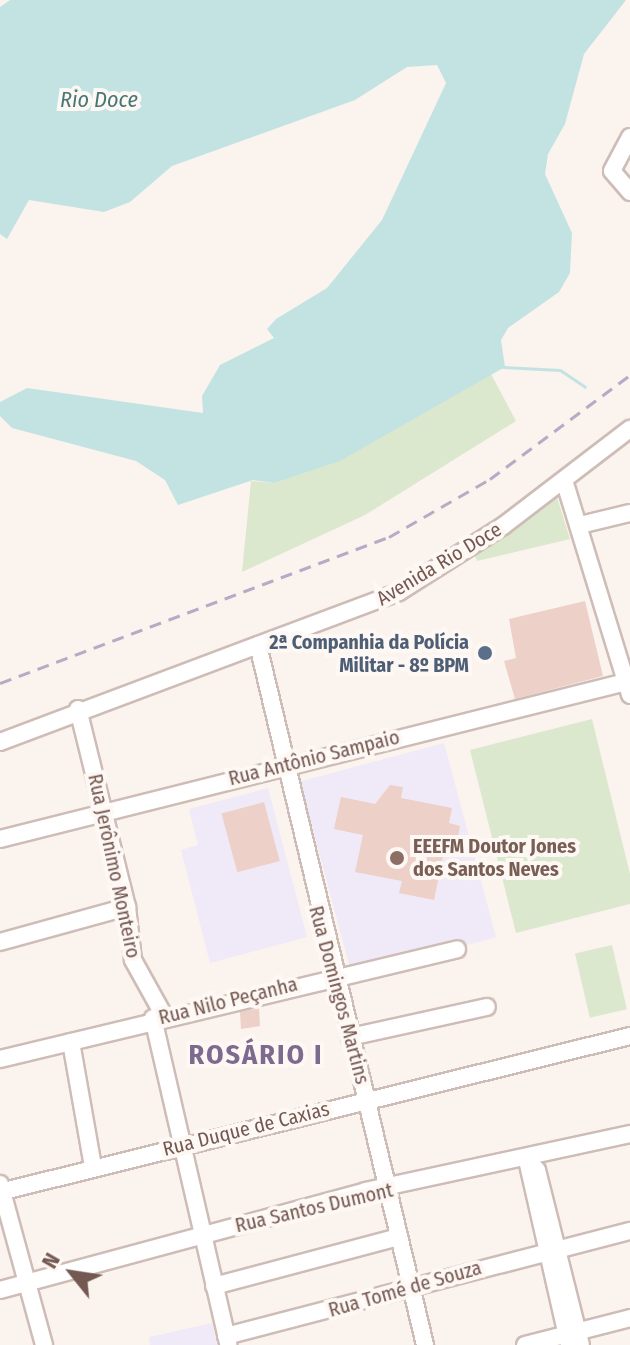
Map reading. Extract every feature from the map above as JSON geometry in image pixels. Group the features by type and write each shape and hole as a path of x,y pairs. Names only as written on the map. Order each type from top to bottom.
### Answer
{"street":[{"path":"630,137 612,171 630,192"},
{"name":"Avenida Rio Doce","path":"0,742 78,709 399,592 564,480 630,429"},
{"path":"564,480 629,686"},
{"path":"580,525 630,513"},
{"name":"Rua Domingos Martins","path":"258,645 283,766 425,1345"},
{"name":"Rua Antônio Sampaio","path":"0,839 283,766 629,686"},
{"name":"Rua Jerônimo Monteiro","path":"78,709 127,907 133,960 159,1017 201,1233 228,1341"},
{"path":"0,942 127,907"},
{"name":"Rua Nilo Peçanha","path":"0,1059 333,975 457,949"},
{"path":"350,1037 487,1007"},
{"name":"Rua Duque de Caxias","path":"1,1191 185,1143 630,1036"},
{"path":"71,1042 93,1167"},
{"name":"Rua Santos Dumont","path":"0,1290 201,1233 630,1134"},
{"path":"527,1160 537,1170 551,1249 573,1341"},
{"path":"1,1191 44,1345"},
{"name":"Rua Tomé de Souza","path":"228,1341 387,1297 409,1284 630,1231"},
{"path":"214,1286 398,1237"},
{"path":"573,1341 630,1318"},
{"path":"525,1345 573,1341 630,1329"}],"shaded area":[{"name":"EEEFM Doutor Jones dos Santos Neves","path":"444,743 496,937 352,976 300,782"},
{"path":"268,788 307,937 210,963 181,850 198,845 189,809"},
{"path":"212,1323 217,1345 150,1345 149,1337"}],"green space":[{"path":"491,374 516,421 365,515 242,572 251,481 275,483"},
{"path":"557,497 570,539 477,561 474,554"},
{"path":"592,719 630,874 630,904 516,933 470,750"},
{"path":"612,945 627,1009 590,1018 575,954"}],"water":[{"name":"Rio Doce","path":"10,0 626,0 584,54 565,124 548,154 545,174 572,233 570,273 559,292 508,328 501,340 505,367 340,461 274,483 253,480 178,505 165,480 136,461 12,428 0,416 0,402 27,388 203,413 202,396 220,365 274,338 267,329 276,319 327,288 382,220 446,83 437,65 407,67 355,100 172,166 130,202 104,212 29,200 7,239 0,234 0,7"}],"building":[{"path":"585,601 603,676 515,699 504,661 516,658 509,619"},
{"path":"390,785 403,787 401,798 452,808 449,823 460,826 455,853 444,851 434,900 399,893 402,881 355,872 363,835 334,829 341,797 375,804"},
{"path":"264,802 280,861 237,872 221,813"},
{"path":"259,1008 260,1026 241,1029 240,1012"}],"waterway":[{"path":"503,367 560,370 585,387"}],"railway":[{"path":"0,683 389,537 490,479 630,375"}],"place":[{"name":"2ª Companhia da Polícia Militar - 8º BPM","path":"485,653"},
{"name":"EEEFM Doutor Jones dos Santos Neves","path":"397,858"}],"district":[{"name":"ROSÁRIO I","path":"256,1055"}]}
